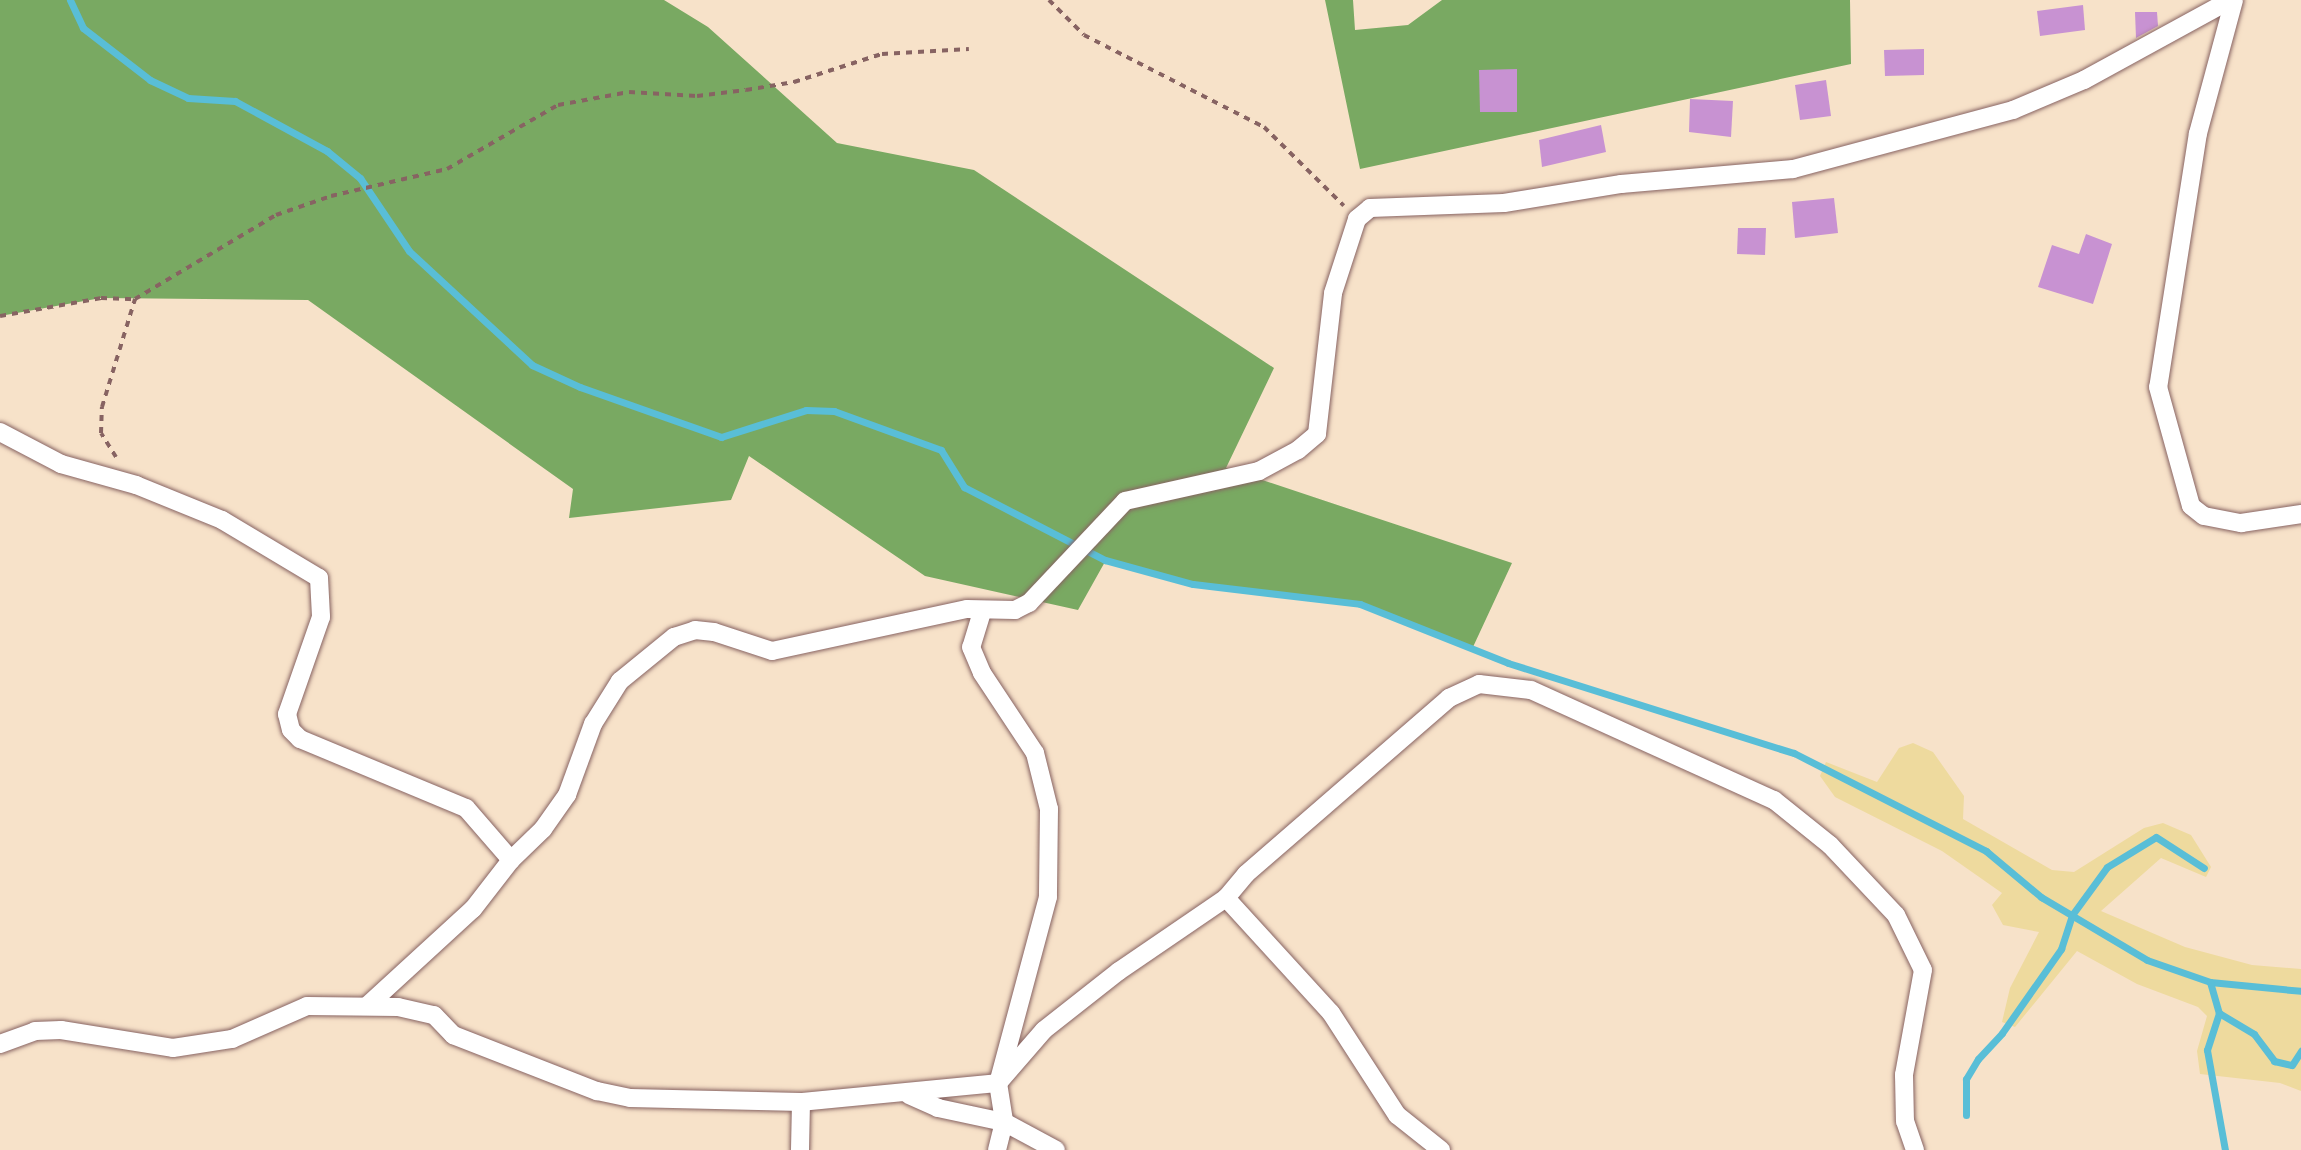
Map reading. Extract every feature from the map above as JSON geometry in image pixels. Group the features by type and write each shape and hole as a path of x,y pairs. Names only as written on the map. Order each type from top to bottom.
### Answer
{"street":[{"path":"367,1006 473,909 511,860 543,829 567,795 593,724 620,681 674,637 695,630 714,632 772,651 967,609 982,612 1015,610 1029,603 1125,501 1259,471 1317,434 1333,293 1357,219 1370,208 1389,204 1504,203 1621,184 1793,169 2013,110 2084,80 2232,0"},
{"path":"2232,0 2198,133 2158,387 2191,506 2204,516 2241,523 2301,514"},
{"path":"0,432 61,464 136,485 222,520 319,578 321,617 287,714 300,739 454,801 480,822 511,860"},
{"path":"982,612 971,647 982,673 1035,753 1049,809 1048,897 998,1083 1004,1122 997,1150"},
{"path":"0,1044 35,1031 61,1030 173,1048 232,1039 307,1006 367,1006 434,1015 453,1035 597,1091 630,1098 801,1102 909,1095 998,1083 1044,1030 1119,971 1226,898 1246,874 1449,698 1479,684 1531,690 1774,800 1830,845 1896,915 1923,970 1904,1075 1905,1121 1915,1150"},
{"path":"1226,898 1331,1013 1397,1115 1441,1150"},
{"path":"909,1095 938,1108 1004,1122 1056,1150"},
{"path":"800,1150 801,1102"}],"path":[{"path":"1049,0 1096,43 1264,127 1357,219"},
{"path":"0,316 101,298 135,299 276,215 331,196 447,169 558,105 629,92 697,96 746,90 794,82 882,54 969,49"},
{"path":"135,299 102,407 101,433 136,485"}],"green space":[{"path":"0,0 664,0 708,27 837,143 974,170 1274,368 1226,468 1512,563 1473,647 1360,604 1193,584 1106,560 1078,610 925,576 749,456 731,500 569,518 573,489 308,300 101,298 0,316"},
{"path":"1325,0 1353,0 1355,30 1408,25 1442,0 1850,0 1851,64 1360,169"}],"sand":[{"path":"1913,743 1933,752 1964,796 1963,819 2052,870 2074,872 2144,828 2163,823 2191,835 2211,867 2206,877 2161,858 2101,911 2185,947 2252,965 2301,969 2301,1091 2280,1083 2200,1074 2197,1051 2207,1016 2198,1007 2137,984 2077,951 2015,1027 2002,1022 2010,988 2039,932 2003,925 1992,905 2002,893 1942,851 1835,797 1820,776 1826,762 1877,782 1899,748"}],"building":[{"path":"2083,5 2085,30 2040,36 2037,11"},
{"path":"2135,12 2157,12 2158,26 2136,38"},
{"path":"1924,49 1924,75 1885,76 1884,50"},
{"path":"1517,69 1517,112 1480,112 1479,70"},
{"path":"1826,80 1831,116 1800,120 1795,85"},
{"path":"1690,99 1733,101 1731,137 1689,132"},
{"path":"1601,125 1606,152 1542,167 1539,140"},
{"path":"1834,198 1838,233 1795,238 1792,202"},
{"path":"1738,228 1766,228 1765,255 1737,254"},
{"path":"2086,234 2112,244 2093,304 2038,287 2052,245 2079,254"}],"waterway":[{"path":"70,0 83,28 150,80 188,98 235,101 327,151 360,178 409,251 532,365 580,387 721,437 806,410 834,411 941,450 964,487 1105,560 1193,584 1360,604 1508,663 1794,753 1986,851 2041,897 2147,960 2210,982 2301,991"},
{"path":"1966,1115 1966,1079 2061,949 2072,915 2107,867 2156,837 2204,868"},
{"path":"2210,982 2219,1013 2254,1034 2274,1061 2292,1065 2301,1051"},
{"path":"2219,1013 2207,1050 2225,1150"}]}
